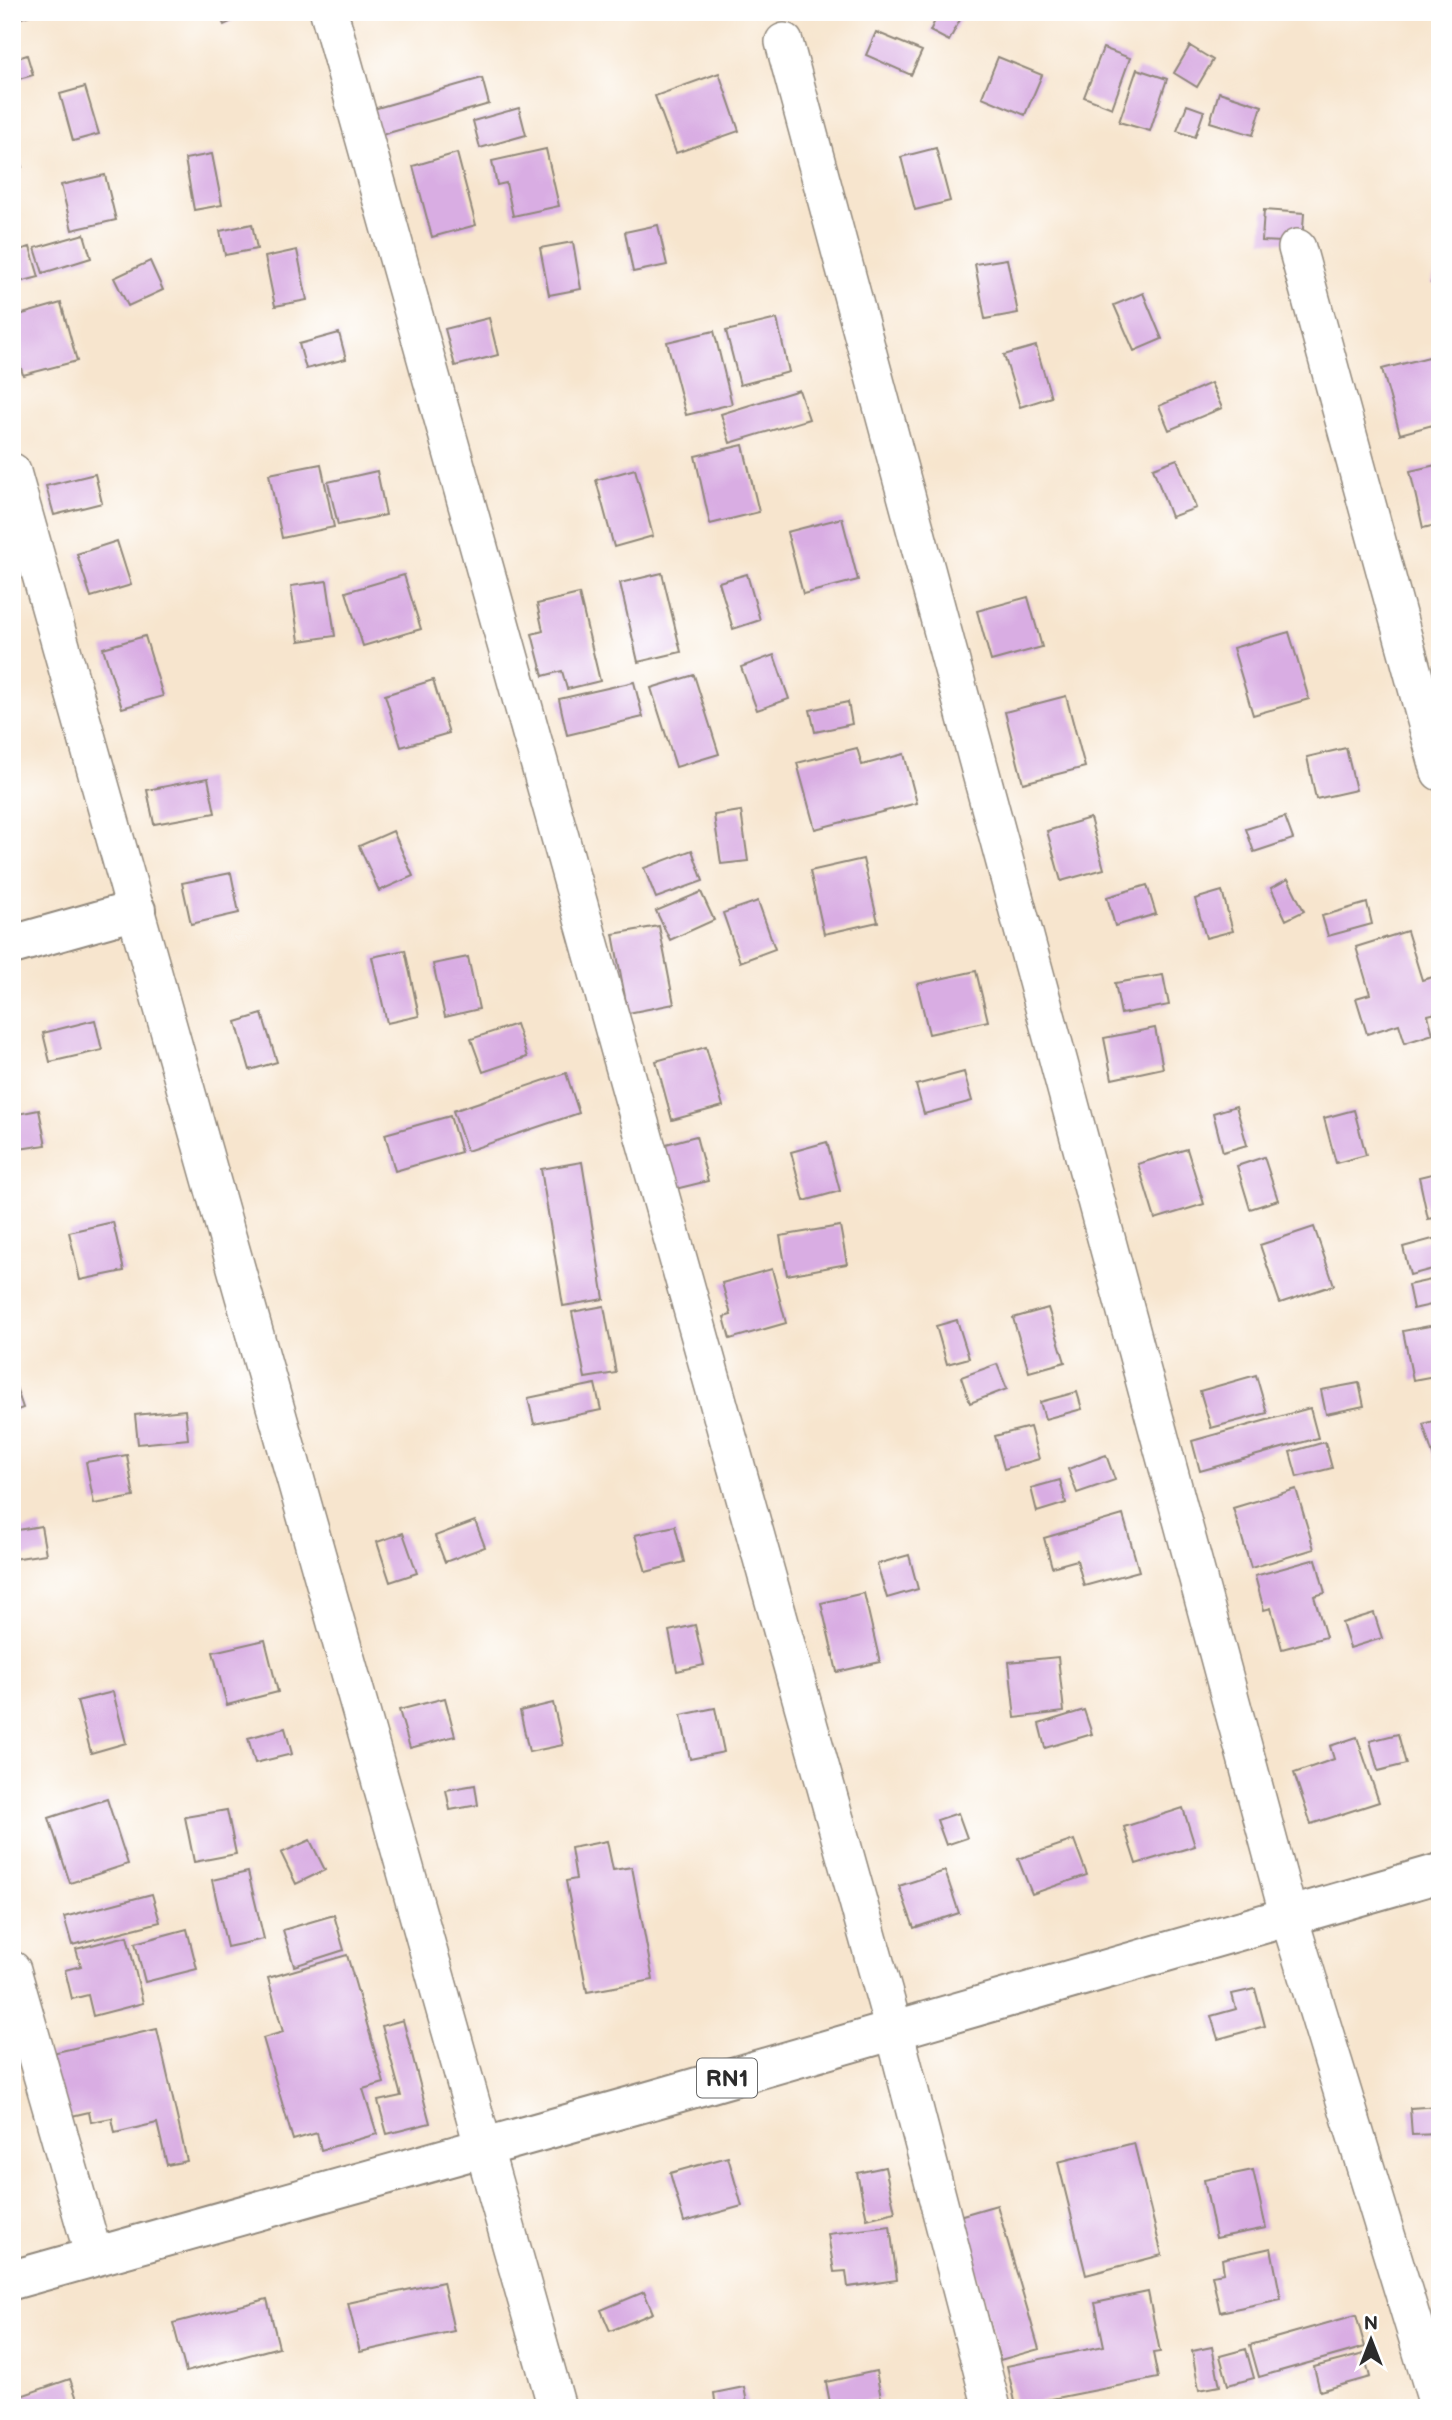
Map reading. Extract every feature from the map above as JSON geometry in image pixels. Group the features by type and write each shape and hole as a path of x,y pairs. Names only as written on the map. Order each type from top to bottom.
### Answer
{"main road":[{"path":"12,945 136,910"},
{"name":"RN1","path":"12,2280 1440,1873"}],"street":[{"path":"329,12 894,2030 992,2408"},
{"path":"784,42 1289,1917 1439,2408"},
{"path":"1297,248 1440,772"},
{"path":"12,472 557,2408"},
{"path":"12,1970 94,2257"}],"building":[{"path":"12,12 36,12 36,13 12,21"},
{"path":"218,12 251,12 224,25"},
{"path":"939,12 964,12 949,41 930,31"},
{"path":"876,32 922,51 911,75 866,55"},
{"path":"1190,46 1213,60 1197,87 1174,73"},
{"path":"1103,48 1130,58 1112,108 1084,97"},
{"path":"27,55 33,75 12,81 12,60"},
{"path":"998,57 1042,75 1025,115 982,97"},
{"path":"1137,69 1167,79 1150,131 1119,122"},
{"path":"719,73 739,131 676,153 655,96"},
{"path":"482,78 489,104 378,136 370,110"},
{"path":"85,87 99,134 73,141 60,94"},
{"path":"1219,92 1262,106 1253,135 1210,122"},
{"path":"1187,105 1204,111 1195,137 1177,131"},
{"path":"519,108 526,135 480,148 473,121"},
{"path":"12,142 22,167 12,171"},
{"path":"936,148 950,201 915,210 901,157"},
{"path":"546,149 559,206 513,216 506,183 497,185 492,161"},
{"path":"457,153 476,225 432,237 413,166"},
{"path":"212,154 222,205 194,210 185,159"},
{"path":"105,175 116,220 72,230 61,185"},
{"path":"1264,210 1304,213 1302,243 1262,241"},
{"path":"252,224 257,249 225,255 220,231"},
{"path":"658,225 667,265 633,272 625,232"},
{"path":"84,234 91,258 43,273 35,248"},
{"path":"573,242 581,289 549,295 540,248"},
{"path":"30,247 39,277 12,284 12,252"},
{"path":"297,250 307,300 275,306 265,257"},
{"path":"1007,259 1018,313 985,319 975,264"},
{"path":"150,261 163,290 128,306 114,278"},
{"path":"1440,265 1440,287 1431,283"},
{"path":"1143,293 1162,339 1134,351 1114,305"},
{"path":"61,303 77,361 23,375 12,337 12,317"},
{"path":"489,318 498,355 455,366 445,329"},
{"path":"777,319 789,372 740,385 726,331"},
{"path":"714,331 732,404 686,415 667,342"},
{"path":"339,333 346,359 306,369 299,344"},
{"path":"1036,346 1051,397 1020,407 1004,355"},
{"path":"1433,356 1440,382 1440,423 1400,434 1382,369"},
{"path":"1211,383 1222,408 1169,430 1159,406"},
{"path":"799,390 809,419 730,443 721,414"},
{"path":"743,445 759,512 710,524 695,456"},
{"path":"1177,459 1196,508 1171,517 1153,468"},
{"path":"321,464 334,527 282,538 269,474"},
{"path":"1440,464 1440,524 1423,528 1410,471"},
{"path":"635,469 653,536 614,547 596,480"},
{"path":"377,471 386,515 338,525 328,482"},
{"path":"95,474 102,503 54,515 46,486"},
{"path":"842,518 858,580 803,594 787,532"},
{"path":"117,541 131,585 91,597 77,554"},
{"path":"662,573 681,652 638,662 620,583"},
{"path":"747,574 760,620 733,629 719,582"},
{"path":"404,575 421,629 363,646 346,592"},
{"path":"327,581 335,636 299,641 291,586"},
{"path":"579,594 600,681 567,689 562,671 543,676 532,634 543,631 537,604"},
{"path":"1028,597 1042,647 991,661 977,611"},
{"path":"1289,632 1309,699 1253,715 1233,648"},
{"path":"145,636 163,696 122,708 103,648"},
{"path":"774,655 789,699 757,710 741,667"},
{"path":"694,675 719,754 676,767 651,688"},
{"path":"433,680 449,733 401,747 385,695"},
{"path":"634,682 643,717 567,735 559,699"},
{"path":"1066,696 1085,767 1023,783 1005,712"},
{"path":"848,702 852,724 815,732 810,710"},
{"path":"857,748 862,765 904,754 917,803 815,829 797,763"},
{"path":"1346,748 1356,790 1316,799 1307,757"},
{"path":"208,778 215,813 154,824 147,790"},
{"path":"741,811 748,861 721,864 714,815"},
{"path":"1285,817 1293,839 1254,852 1246,829"},
{"path":"1090,818 1104,869 1061,881 1047,831"},
{"path":"393,831 413,876 379,891 359,846"},
{"path":"692,850 703,881 656,898 644,868"},
{"path":"863,859 878,922 824,934 810,871"},
{"path":"231,873 239,913 191,924 182,883"},
{"path":"1288,879 1304,911 1286,920 1271,888"},
{"path":"1147,885 1156,914 1115,926 1107,897"},
{"path":"1222,891 1233,931 1206,938 1195,899"},
{"path":"701,892 714,920 670,940 656,911"},
{"path":"758,901 775,949 740,962 723,913"},
{"path":"1367,903 1372,924 1328,936 1322,916"},
{"path":"659,926 674,1004 628,1013 613,934"},
{"path":"1407,931 1422,980 1440,975 1440,1012 1428,1015 1433,1034 1405,1043 1399,1024 1367,1034 1356,998 1370,994 1356,947"},
{"path":"405,950 419,1016 387,1023 372,957"},
{"path":"468,957 479,1009 445,1017 433,964"},
{"path":"976,971 988,1021 929,1034 917,984"},
{"path":"1163,975 1169,1005 1121,1014 1115,983"},
{"path":"262,1014 277,1062 250,1070 236,1022"},
{"path":"95,1020 102,1050 50,1062 43,1033"},
{"path":"516,1024 527,1057 483,1072 471,1039"},
{"path":"1155,1028 1163,1068 1112,1079 1104,1038"},
{"path":"706,1047 723,1106 672,1120 656,1061"},
{"path":"964,1072 972,1101 924,1114 916,1085"},
{"path":"566,1073 579,1113 467,1151 453,1111"},
{"path":"1236,1106 1247,1145 1223,1152 1213,1113"},
{"path":"39,1110 46,1145 12,1150 12,1115"},
{"path":"1354,1110 1366,1155 1336,1163 1324,1118"},
{"path":"450,1116 461,1152 395,1171 385,1134"},
{"path":"696,1136 708,1181 667,1191 655,1147"},
{"path":"827,1142 840,1191 804,1201 791,1152"},
{"path":"1187,1149 1204,1204 1155,1219 1138,1164"},
{"path":"1264,1157 1278,1200 1250,1209 1237,1166"},
{"path":"582,1162 604,1299 563,1306 541,1169"},
{"path":"1440,1172 1440,1217 1428,1219 1419,1177"},
{"path":"113,1222 124,1271 80,1280 69,1232"},
{"path":"840,1226 847,1264 787,1275 780,1236"},
{"path":"1314,1227 1334,1285 1280,1303 1260,1245"},
{"path":"1440,1237 1440,1267 1410,1275 1403,1247"},
{"path":"772,1269 786,1323 730,1339 724,1317 731,1315 722,1283"},
{"path":"1440,1278 1440,1303 1413,1309 1408,1285"},
{"path":"604,1306 616,1373 585,1378 572,1312"},
{"path":"1048,1308 1065,1362 1029,1372 1013,1318"},
{"path":"957,1320 969,1358 947,1364 936,1326"},
{"path":"1440,1324 1440,1375 1413,1380 1403,1331"},
{"path":"997,1364 1007,1389 970,1403 961,1377"},
{"path":"1256,1375 1267,1413 1211,1428 1200,1391"},
{"path":"14,1381 23,1408 12,1412 12,1382"},
{"path":"1359,1383 1364,1406 1326,1414 1321,1390"},
{"path":"595,1384 601,1410 534,1424 528,1398"},
{"path":"1077,1392 1082,1409 1045,1419 1040,1402"},
{"path":"1310,1408 1318,1438 1200,1471 1192,1441"},
{"path":"185,1410 188,1439 138,1444 135,1415"},
{"path":"1440,1419 1440,1474 1439,1474 1423,1424"},
{"path":"1030,1427 1039,1459 1004,1469 995,1436"},
{"path":"1325,1442 1332,1468 1297,1477 1290,1452"},
{"path":"127,1455 134,1497 94,1504 86,1462"},
{"path":"1106,1455 1115,1480 1077,1493 1068,1469"},
{"path":"1060,1480 1066,1503 1037,1512 1031,1488"},
{"path":"1296,1489 1314,1549 1251,1568 1233,1508"},
{"path":"1123,1515 1139,1571 1084,1586 1077,1560 1052,1567 1044,1538"},
{"path":"475,1521 485,1547 445,1562 435,1536"},
{"path":"41,1526 46,1554 12,1559 12,1531"},
{"path":"675,1526 684,1562 646,1572 635,1535"},
{"path":"403,1533 417,1573 390,1582 377,1542"},
{"path":"909,1555 918,1589 887,1598 877,1564"},
{"path":"1316,1559 1325,1593 1314,1596 1326,1637 1282,1649 1271,1608 1264,1610 1255,1576"},
{"path":"864,1593 880,1662 837,1672 821,1603"},
{"path":"1374,1613 1382,1638 1350,1648 1342,1623"},
{"path":"695,1625 704,1665 677,1671 669,1631"},
{"path":"265,1640 278,1692 227,1705 213,1652"},
{"path":"1058,1657 1064,1712 1015,1718 1009,1662"},
{"path":"113,1692 126,1743 91,1753 77,1701"},
{"path":"445,1698 455,1736 410,1748 399,1710"},
{"path":"553,1703 563,1745 529,1752 520,1711"},
{"path":"715,1708 724,1752 690,1759 681,1715"},
{"path":"1084,1710 1092,1734 1045,1748 1039,1724"},
{"path":"285,1728 292,1754 255,1763 248,1738"},
{"path":"1398,1734 1406,1764 1378,1771 1370,1741"},
{"path":"1357,1737 1379,1802 1311,1824 1294,1773 1334,1759 1330,1746"},
{"path":"475,1785 478,1805 450,1810 446,1790"},
{"path":"107,1799 128,1864 70,1883 49,1818"},
{"path":"1183,1808 1195,1846 1136,1864 1124,1827"},
{"path":"227,1810 236,1854 194,1862 185,1817"},
{"path":"958,1813 967,1838 946,1845 937,1820"},
{"path":"310,1840 325,1870 296,1884 281,1853"},
{"path":"1074,1840 1087,1875 1032,1894 1018,1859"},
{"path":"607,1841 613,1870 632,1867 653,1980 587,1992 566,1881 576,1879 571,1848"},
{"path":"945,1871 959,1913 914,1928 899,1886"},
{"path":"248,1872 264,1939 227,1947 212,1880"},
{"path":"152,1894 160,1922 72,1945 64,1917"},
{"path":"334,1915 344,1950 294,1966 283,1930"},
{"path":"187,1929 197,1969 145,1982 135,1943"},
{"path":"127,1936 143,2003 93,2016 88,1995 72,1999 65,1970 81,1966 76,1949"},
{"path":"347,1955 384,2083 363,2089 377,2134 321,2150 317,2133 293,2140 263,2038 283,2032 268,1978"},
{"path":"1255,1989 1265,2026 1218,2039 1211,2016 1236,2009 1232,1994"},
{"path":"403,2020 430,2123 387,2134 378,2101 401,2096 382,2026"},
{"path":"157,2029 187,2161 167,2165 157,2123 115,2133 112,2118 91,2122 89,2112 63,2118 48,2054"},
{"path":"1440,2106 1440,2134 1412,2135 1410,2108"},
{"path":"1134,2143 1162,2255 1086,2275 1058,2162"},
{"path":"728,2157 742,2206 684,2222 670,2173"},
{"path":"885,2167 895,2212 867,2219 857,2173"},
{"path":"1253,2170 1266,2228 1216,2238 1204,2180"},
{"path":"997,2205 1039,2349 1000,2360 959,2216"},
{"path":"890,2226 897,2280 848,2287 846,2271 834,2272 828,2234"},
{"path":"1271,2248 1281,2299 1220,2312 1212,2275 1224,2273 1222,2259"},
{"path":"443,2282 454,2331 360,2352 348,2303"},
{"path":"644,2292 653,2313 610,2331 601,2310"},
{"path":"1148,2292 1160,2352 1153,2353 1158,2378 1016,2406 1007,2366 1104,2346 1095,2303"},
{"path":"267,2299 279,2347 186,2372 173,2323"},
{"path":"1356,2315 1365,2347 1259,2377 1250,2345"},
{"path":"1212,2347 1220,2386 1199,2390 1192,2351"},
{"path":"1246,2349 1254,2378 1228,2385 1220,2356"},
{"path":"1364,2354 1370,2377 1320,2391 1314,2367"},
{"path":"876,2371 881,2398 831,2408 826,2382"},
{"path":"70,2379 80,2408 15,2408 12,2399"},
{"path":"744,2387 748,2408 716,2408 714,2393"},
{"path":"1311,2401 1312,2408 1287,2408 1287,2407"}]}
